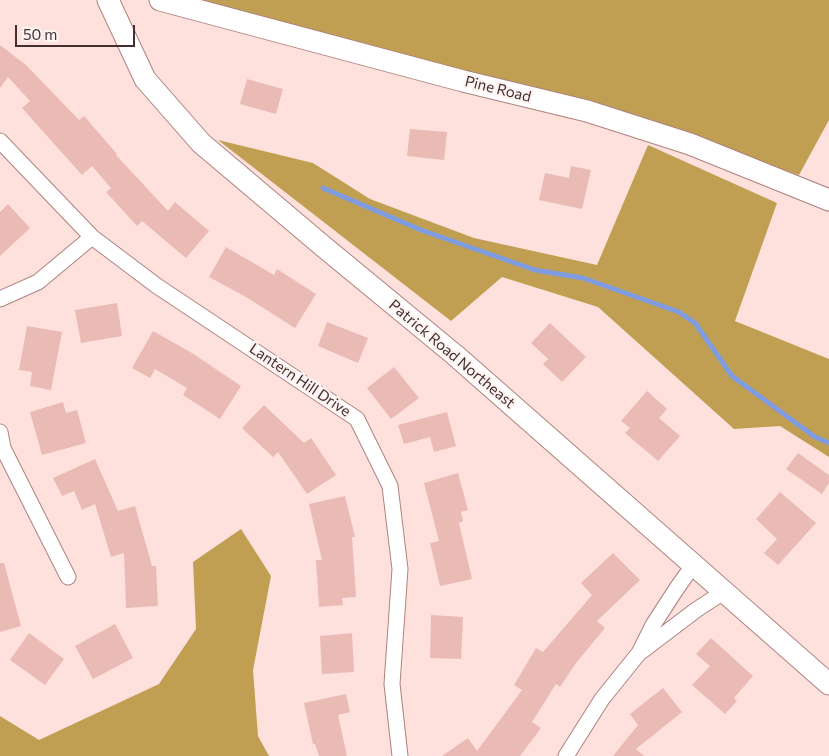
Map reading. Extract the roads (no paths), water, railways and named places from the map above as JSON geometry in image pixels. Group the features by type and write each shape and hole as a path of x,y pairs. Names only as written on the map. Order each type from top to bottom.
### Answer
{"street":[{"name":"Patrick Road Northeast","path":"108,0 145,78 201,143 332,254 456,355 726,591 829,684"},
{"name":"Pine Road","path":"160,0 463,81 587,111 690,144 829,200"},
{"name":"Lantern Hill Drive","path":"0,141 92,237 157,286 357,419 390,486 400,569 392,684 400,756"},
{"path":"0,299 38,282 92,237"},
{"path":"0,432 3,448 68,577"},
{"path":"566,756 602,699 639,653 653,624 694,564"},
{"path":"639,653 696,610 726,591"}],"waterway":[{"path":"323,188 421,230 535,270 583,278 679,312 695,323 732,376 815,437 829,443"}]}
